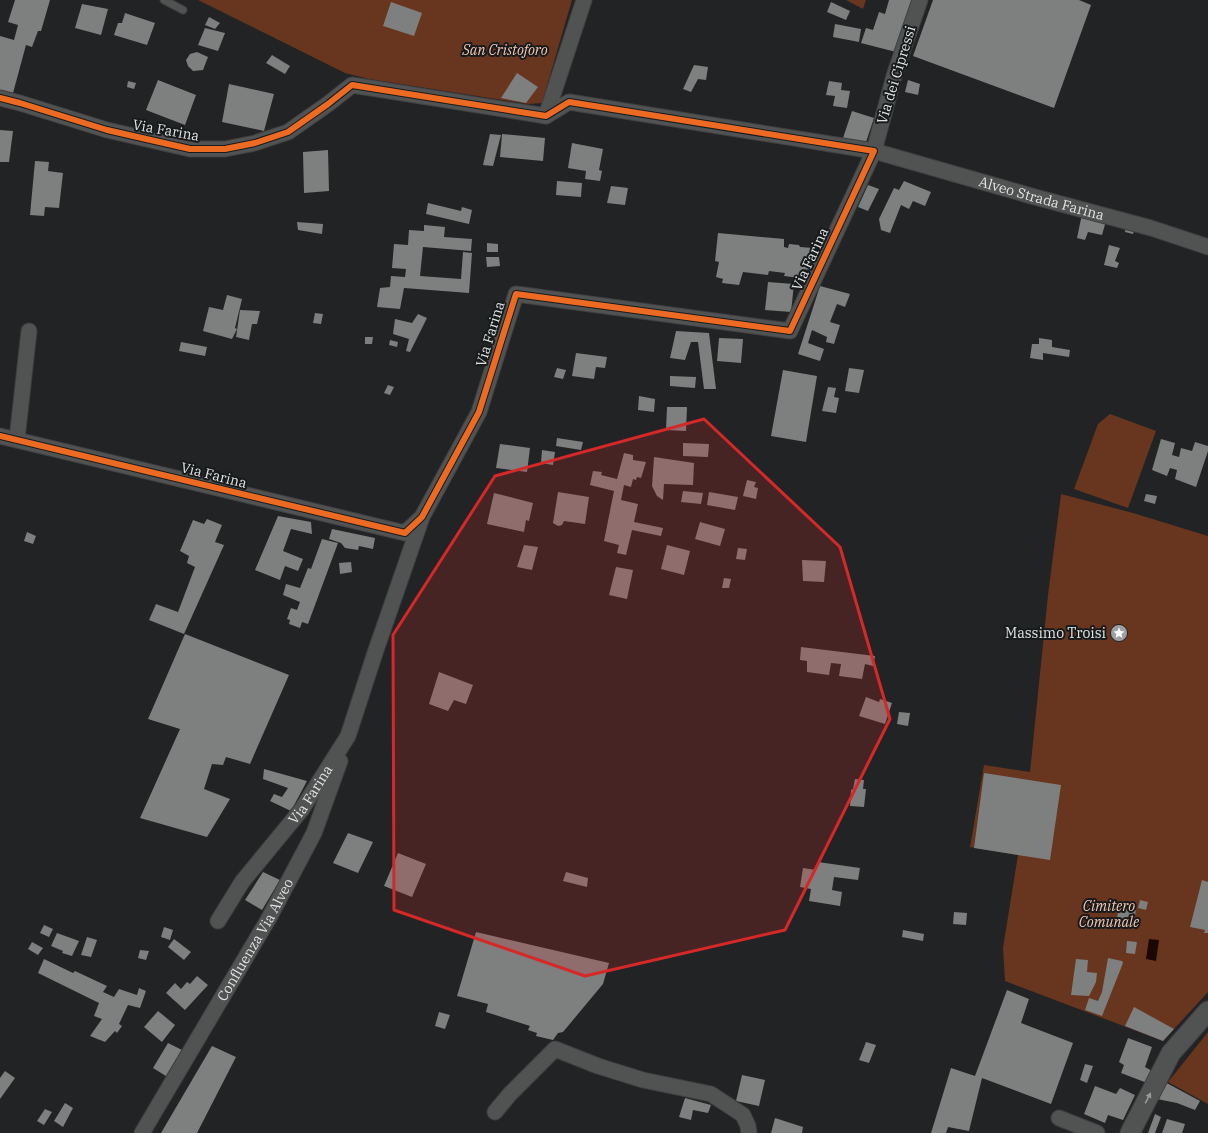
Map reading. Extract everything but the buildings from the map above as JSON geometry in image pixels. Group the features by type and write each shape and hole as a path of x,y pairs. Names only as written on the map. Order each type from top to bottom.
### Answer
{"street":[{"path":"546,116 584,0"},
{"name":"Via dei Cipressi","path":"874,152 894,76 920,0"},
{"name":"Via Farina","path":"0,98 107,130 190,148 225,149 255,143 288,132 352,85 546,116"},
{"path":"546,116 569,102 874,152"},
{"name":"Via Farina","path":"218,922 242,882 302,809 348,736 422,517 479,412 516,294 790,331 874,152"},
{"name":"Alveo Strada Farina","path":"874,152 1151,228 1208,247"},
{"path":"17,439 29,331"},
{"name":"Via Farina","path":"0,436 405,533 422,517"},
{"name":"Confluenza Via Alveo","path":"142,1133 269,918 314,833 348,736"},
{"path":"1130,1133 1171,1053 1208,1010"},
{"path":"496,1112 510,1094 555,1049 598,1066 643,1080 711,1094 743,1115 749,1133"},
{"path":"1059,1118 1097,1133"}],"lane":[{"path":"164,0 184,10"}],"highlighted area":[{"path":"704,419 840,547 890,719 785,930 585,976 394,910 393,635 495,476"}],"green space":[{"name":"San Cristoforo","path":"198,0 572,0 542,103 528,104 369,79 345,73"},
{"path":"846,0 866,0 863,9"},
{"path":"1110,414 1156,431 1128,508 1074,489 1098,424"},
{"name":"Cimitero Comunale","path":"1061,494 1133,513 1208,536 1208,992 1163,1041 1005,981 1003,948 1018,855 970,847 984,765 1030,772 1048,595"},
{"path":"1208,1032 1208,1104 1168,1082"}],"shaded area":[{"path":"1149,939 1159,940 1156,961 1146,959"}],"cycle path":[{"path":"0,98 107,130 190,149 225,149 255,143 288,132 352,85 546,116 569,102 874,151 790,331 516,294 479,412 422,517 405,533 0,436"}],"place":[{"name":"Massimo Troisi","path":"1119,633"}]}
